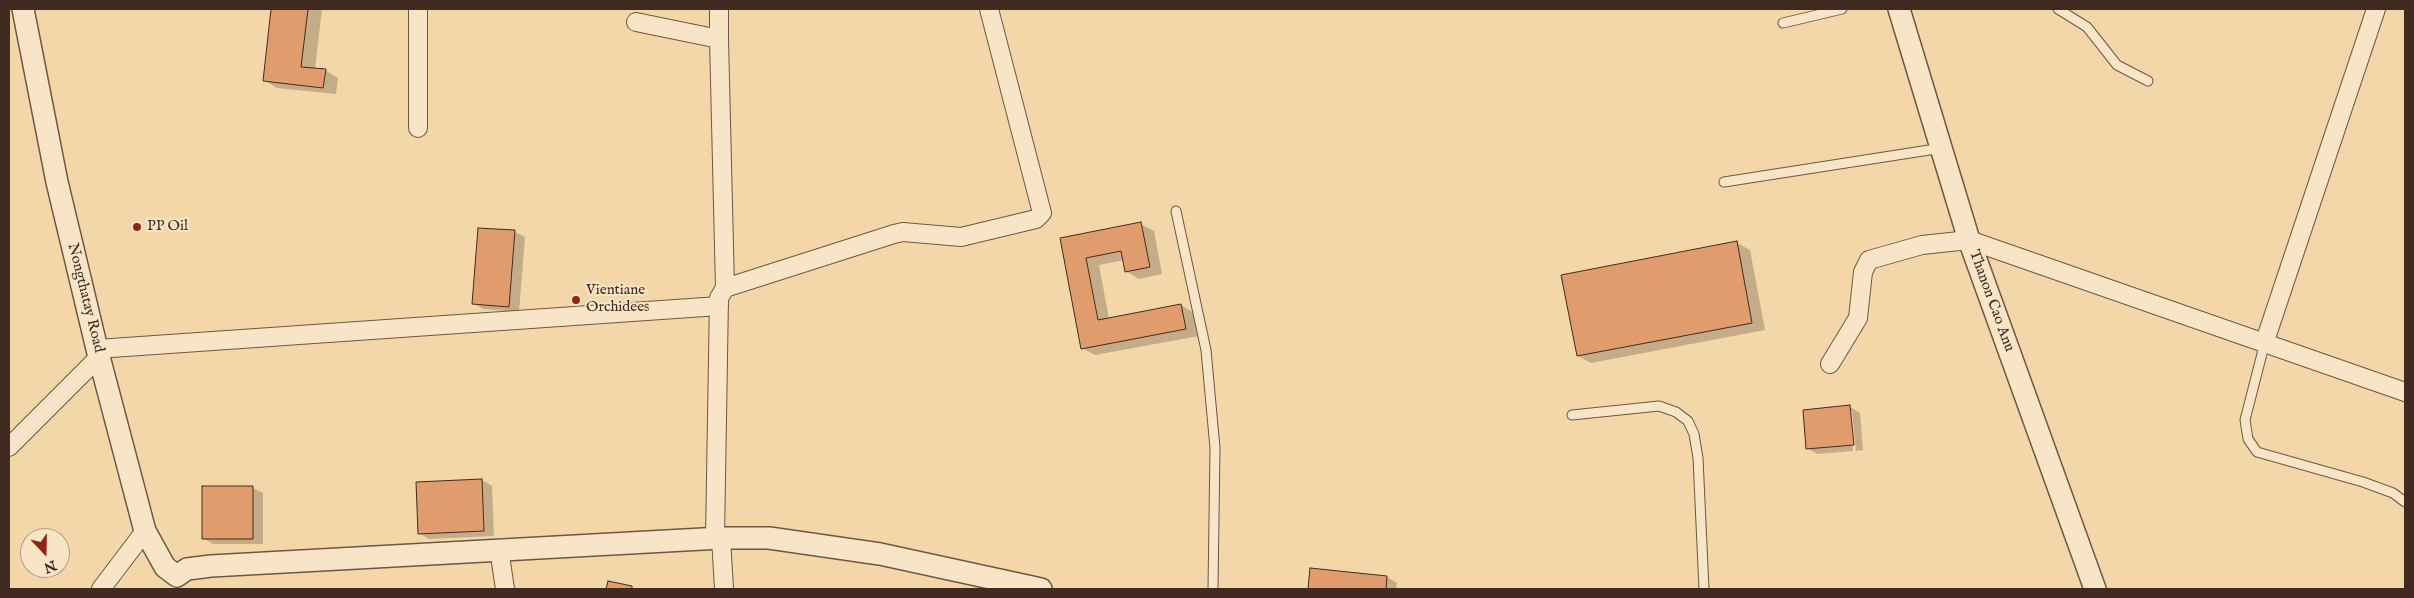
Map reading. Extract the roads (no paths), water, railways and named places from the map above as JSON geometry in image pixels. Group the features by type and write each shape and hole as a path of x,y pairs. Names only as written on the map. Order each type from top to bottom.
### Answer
{"street":[{"name":"Nongthatay Road","path":"22,9 57,182 98,353 145,531 176,583"},
{"path":"418,9 418,128"},
{"path":"719,9 718,39 725,288 719,298 718,538 724,589"},
{"path":"725,288 894,234 904,232 961,237 1036,219 1042,213 989,9"},
{"name":"Thanon Cao Anu","path":"1899,9 1969,240 2095,589"},
{"path":"2265,342 2376,9"},
{"path":"636,22 718,39"},
{"path":"1830,364 1858,318 1864,272 1869,260 1922,244 1969,240 2405,392"},
{"path":"9,446 15,429 98,353 719,306"},
{"path":"102,589 145,531"},
{"path":"176,583 187,569 211,566 718,538 769,538 880,554 1041,589"},
{"path":"500,549 505,589"}],"lane":[{"path":"1782,23 1842,9"},
{"path":"2058,9 2087,27 2117,65 2148,81"},
{"path":"1724,182 1942,148"},
{"path":"1176,211 1206,350 1215,448 1213,589"},
{"path":"2265,342 2245,420 2248,439 2257,452 2363,482 2393,494 2405,502"},
{"path":"1572,415 1659,406 1676,412 1688,421 1694,434 1698,458 1704,589"}],"place":[{"name":"PP Oil","path":"137,227"},
{"name":"Vientiane Orchidees","path":"576,300"}]}
